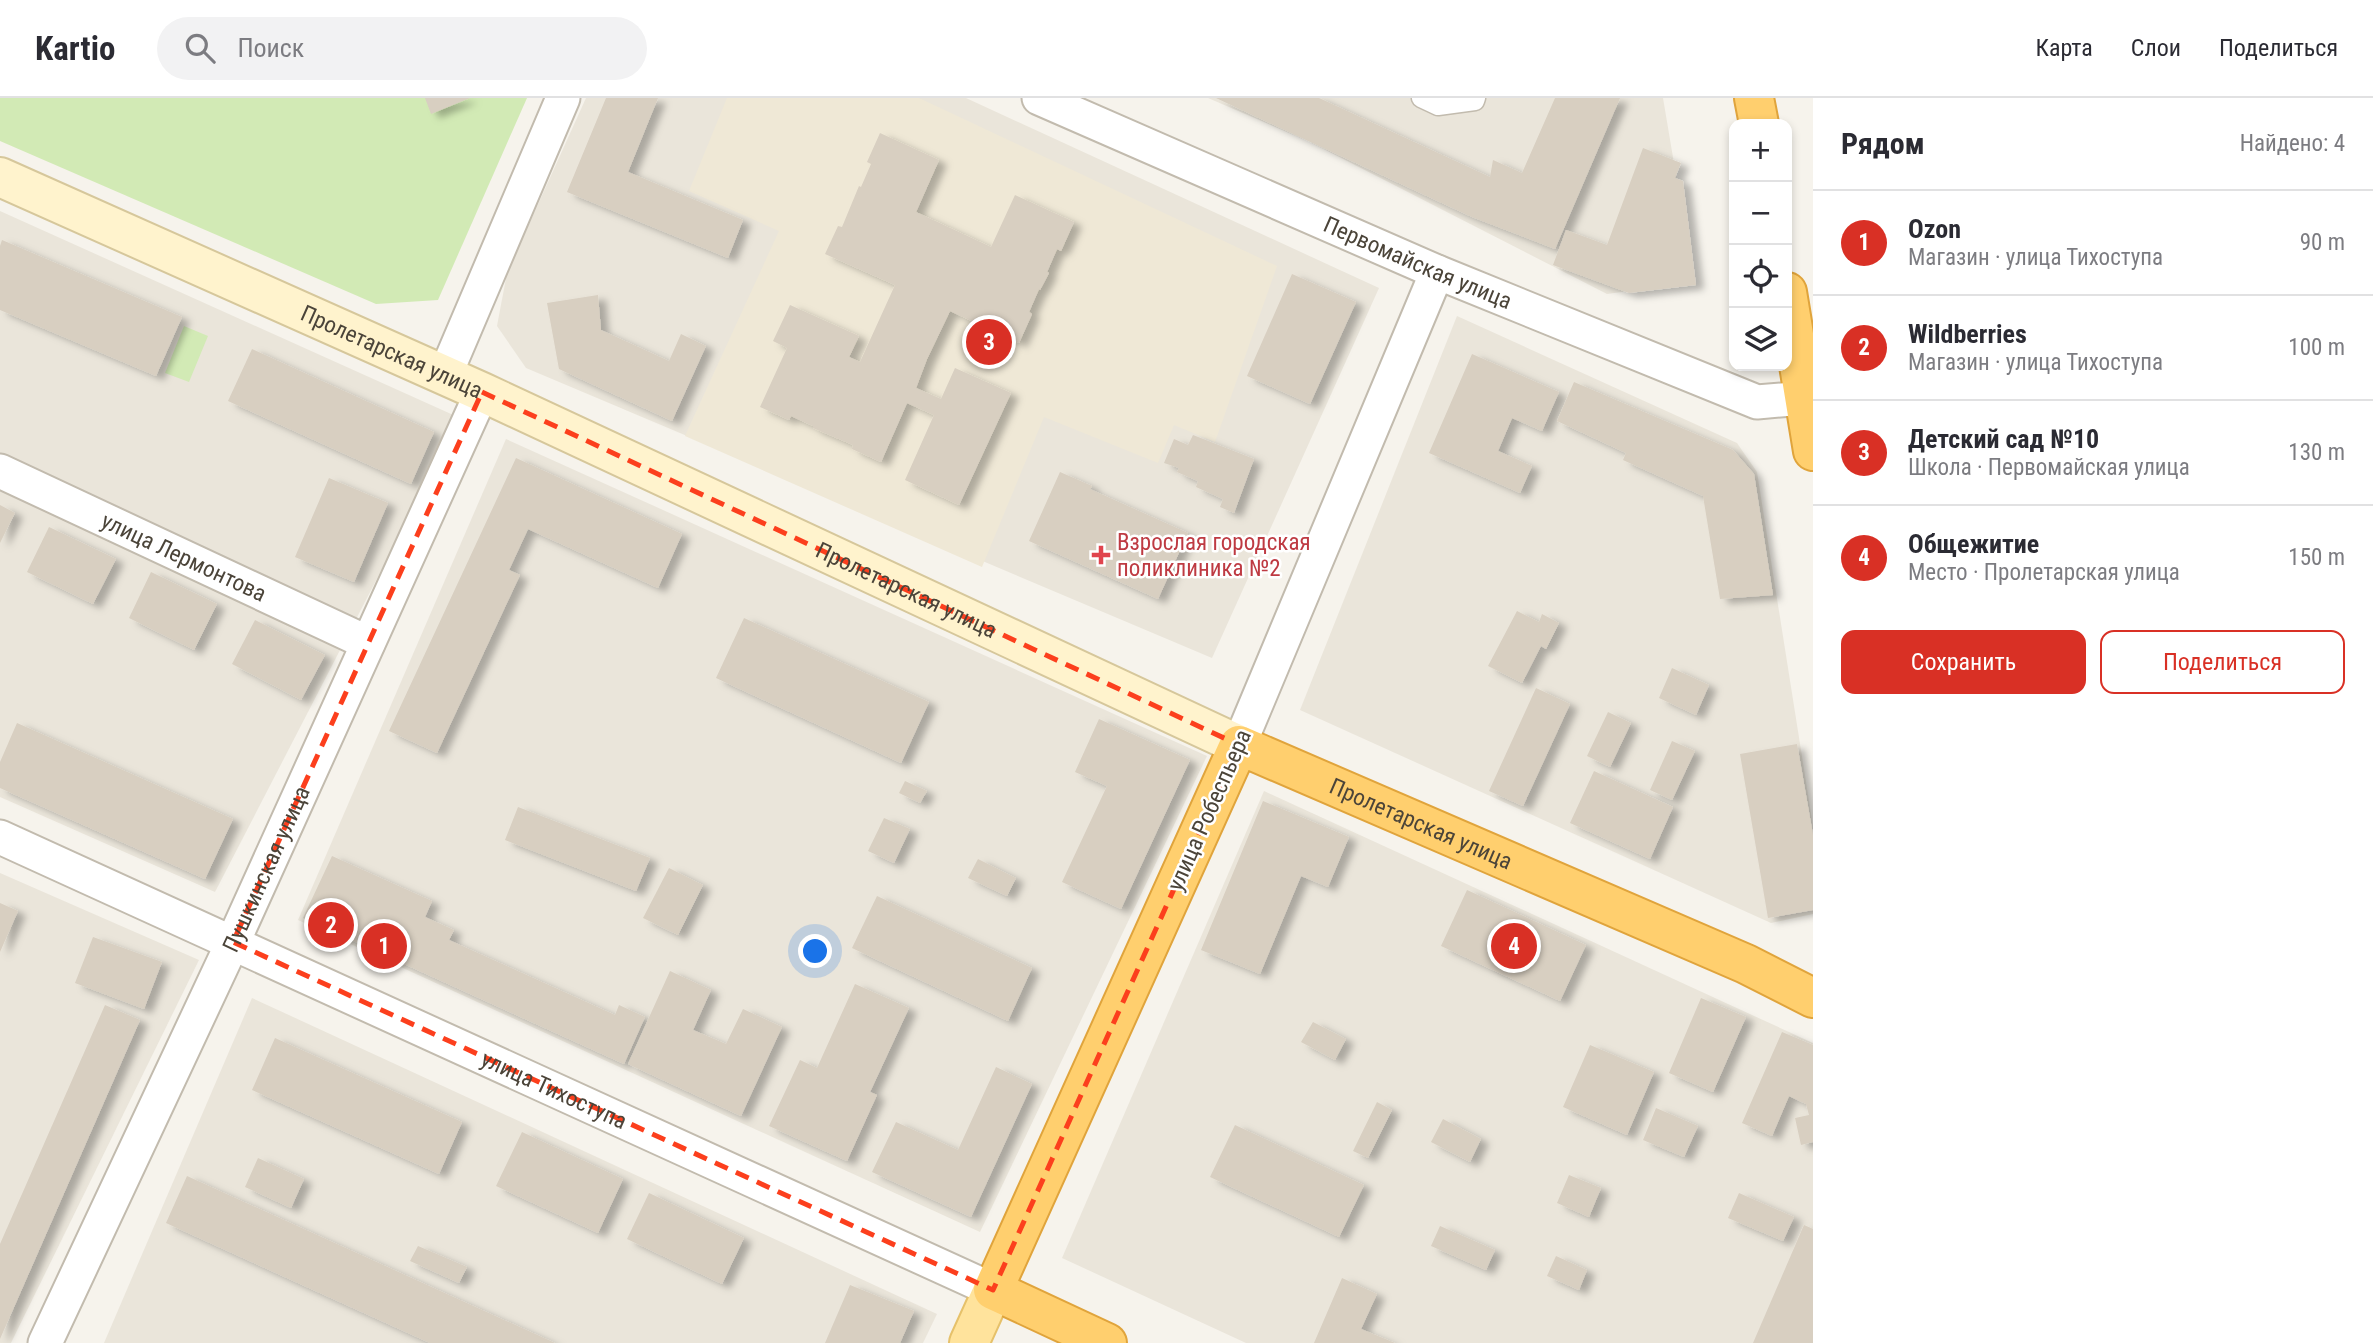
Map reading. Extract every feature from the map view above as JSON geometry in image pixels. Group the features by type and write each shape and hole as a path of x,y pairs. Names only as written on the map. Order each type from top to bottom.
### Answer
{"highway":[{"path":"1754,98 1758,119"},
{"path":"1790,308 1813,451"},
{"name":"Пролетарская улица","path":"1239,745 1746,964 1813,998"},
{"name":"улица Робеспьера","path":"993,1290 1239,745"},
{"path":"1746,964 1786,970 1813,969"},
{"name":"улица Тихоступа","path":"993,1290 1107,1343"}],"main road":[{"name":"улица Робеспьера","path":"969,1343 993,1290"}],"street":[{"path":"445,374 563,98"},
{"name":"Первомайская улица","path":"1038,98 1437,272 1757,402 1804,398"},
{"name":"Пролетарская улица","path":"0,177 445,374 1239,745"},
{"name":"улица Робеспьера","path":"1239,745 1437,272"},
{"name":"Пушкинская улица","path":"45,1343 233,942 482,392"},
{"name":"улица Лермонтова","path":"0,471 368,643"},
{"name":"улица Тихоступа","path":"0,837 993,1290"}],"lane":[{"path":"1421,98 1438,106 1475,101 1476,98"}],"highlighted area":[{"path":"482,392 1239,745 993,1290 233,942"}],"shaded area":[{"path":"586,98 966,98 1379,288 1212,658 526,368 497,326 507,273"},
{"path":"727,98 919,98 1277,266 1215,442 1174,425 1158,463 1044,417 982,567 685,436 779,231 689,191"},
{"path":"1208,98 1663,98 1694,282 1607,294 1310,142"},
{"path":"0,211 460,418 215,892 0,797"},
{"path":"1457,316 1737,443 1757,472 1813,826 1813,914 1771,923 1300,710"},
{"path":"506,439 1207,756 980,1232 298,920"},
{"path":"1264,791 1813,1043 1813,1343 1246,1343 1062,1258"},
{"path":"0,873 199,960 11,1343 0,1343"},
{"path":"252,998 937,1314 923,1343 104,1343"}],"green space":[{"path":"0,98 527,98 438,300 376,304 0,141"},
{"path":"184,326 208,336 189,382 165,373"}],"building":[{"path":"425,98 470,98 431,114"},
{"path":"606,98 658,98 628,172 743,220 728,258 567,192"},
{"path":"1216,98 1319,98 1490,177 1493,160 1522,173 1555,98 1620,98 1555,249 1472,217"},
{"path":"880,133 939,160 916,212 991,247 1015,195 1074,222 1061,251 1057,249 1047,272 1049,273 1029,312 1032,314 1019,343 950,311 927,359 916,388 941,399 955,368 1011,393 959,505 905,480 934,415 907,403 881,462 852,449 853,445 791,416 789,420 760,407 787,348 773,341 790,305 859,336 849,357 860,362 895,285 825,254 838,226 842,227 859,186 861,187 871,164 867,162"},
{"path":"1643,148 1681,163 1675,178 1683,181 1696,285 1629,293 1553,265 1566,230 1607,245"},
{"path":"2,240 182,317 156,376 0,310"},
{"path":"1292,274 1356,302 1310,404 1247,376"},
{"path":"598,295 601,330 669,361 681,334 706,346 672,421 559,369 547,303"},
{"path":"252,349 434,432 411,484 228,401"},
{"path":"1472,354 1559,392 1542,431 1512,418 1498,451 1532,466 1520,493 1429,453"},
{"path":"1574,382 1733,450 1754,474 1773,595 1720,599 1703,496 1623,460 1626,453 1557,421"},
{"path":"1193,435 1254,459 1234,513 1220,507 1223,499 1196,487 1198,481 1177,472 1179,468 1164,463 1174,439 1188,445"},
{"path":"516,458 682,534 658,588 528,529 509,570 520,575 437,753 389,731"},
{"path":"1060,472 1092,486 1090,489 1188,533 1158,599 1029,541"},
{"path":"329,478 388,503 354,582 295,557"},
{"path":"0,505 15,513 0,543"},
{"path":"49,527 116,559 93,604 27,572"},
{"path":"151,572 217,604 194,650 129,618"},
{"path":"1517,611 1539,622 1542,614 1559,623 1546,649 1541,646 1522,683 1488,666"},
{"path":"744,618 929,702 901,763 716,678"},
{"path":"255,620 325,655 301,700 232,664"},
{"path":"1672,668 1709,685 1696,715 1659,698"},
{"path":"1536,688 1570,704 1523,806 1489,791"},
{"path":"1608,712 1631,723 1610,767 1587,756"},
{"path":"1099,719 1190,760 1121,909 1062,882 1107,786 1075,772"},
{"path":"17,723 233,819 205,879 0,788 0,762"},
{"path":"1672,741 1695,751 1672,800 1650,790"},
{"path":"1797,744 1813,835 1813,910 1768,918 1740,754"},
{"path":"1594,771 1673,807 1650,859 1570,823"},
{"path":"905,781 927,791 920,803 899,793"},
{"path":"1263,801 1349,837 1328,887 1301,876 1260,974 1201,950"},
{"path":"518,807 650,858 636,891 505,840"},
{"path":"884,818 910,829 894,863 868,851"},
{"path":"332,856 432,901 425,917 454,930 449,940 615,1015 619,1005 645,1017 624,1064 303,918"},
{"path":"978,859 1016,878 1007,896 968,878"},
{"path":"669,868 703,885 678,935 643,918"},
{"path":"1467,890 1586,945 1560,1001 1441,946"},
{"path":"877,896 1032,968 1008,1021 852,948"},
{"path":"0,903 18,911 0,952"},
{"path":"93,937 162,962 144,1009 75,983"},
{"path":"670,971 711,990 693,1030 726,1044 743,1009 782,1027 741,1116 628,1064"},
{"path":"855,984 909,1008 870,1092 877,1095 847,1161 769,1126 800,1060 817,1068"},
{"path":"1701,998 1746,1017 1713,1092 1669,1073"},
{"path":"105,1005 140,1020 0,1339 0,1244"},
{"path":"1313,1022 1346,1039 1335,1060 1301,1042"},
{"path":"1782,1032 1813,1045 1813,1142 1801,1145 1795,1118 1809,1115 1806,1104 1789,1096 1772,1136 1742,1123"},
{"path":"275,1038 462,1122 439,1174 252,1090"},
{"path":"1590,1045 1654,1072 1627,1135 1563,1107"},
{"path":"996,1067 1032,1084 971,1217 872,1172 896,1122 958,1150"},
{"path":"1377,1102 1392,1110 1368,1158 1353,1151"},
{"path":"1656,1108 1698,1126 1684,1157 1643,1140"},
{"path":"1443,1119 1481,1139 1470,1162 1431,1142"},
{"path":"1235,1125 1364,1185 1339,1237 1210,1177"},
{"path":"522,1132 623,1179 598,1233 496,1186"},
{"path":"258,1158 304,1179 291,1208 245,1187"},
{"path":"1569,1175 1601,1188 1589,1217 1557,1203"},
{"path":"187,1176 555,1343 430,1343 166,1223"},
{"path":"649,1193 744,1238 722,1284 627,1239"},
{"path":"1739,1193 1794,1217 1783,1241 1728,1218"},
{"path":"1804,1225 1813,1229 1813,1343 1753,1343"},
{"path":"1440,1226 1495,1250 1486,1270 1431,1246"},
{"path":"418,1246 467,1267 459,1283 410,1261"},
{"path":"1556,1256 1587,1270 1579,1290 1547,1276"},
{"path":"1342,1278 1377,1294 1361,1329 1395,1343 1314,1343"},
{"path":"850,1285 914,1311 900,1343 825,1343"}],"place":[{"name":"Детский сад №10","path":"989,342"},
{"name":"Взрослая городская поликлиника №2","path":"1101,555"},
{"name":"Wildberries","path":"331,925"},
{"name":"Ozon","path":"384,946"},
{"name":"Общежитие","path":"1514,946"}]}
